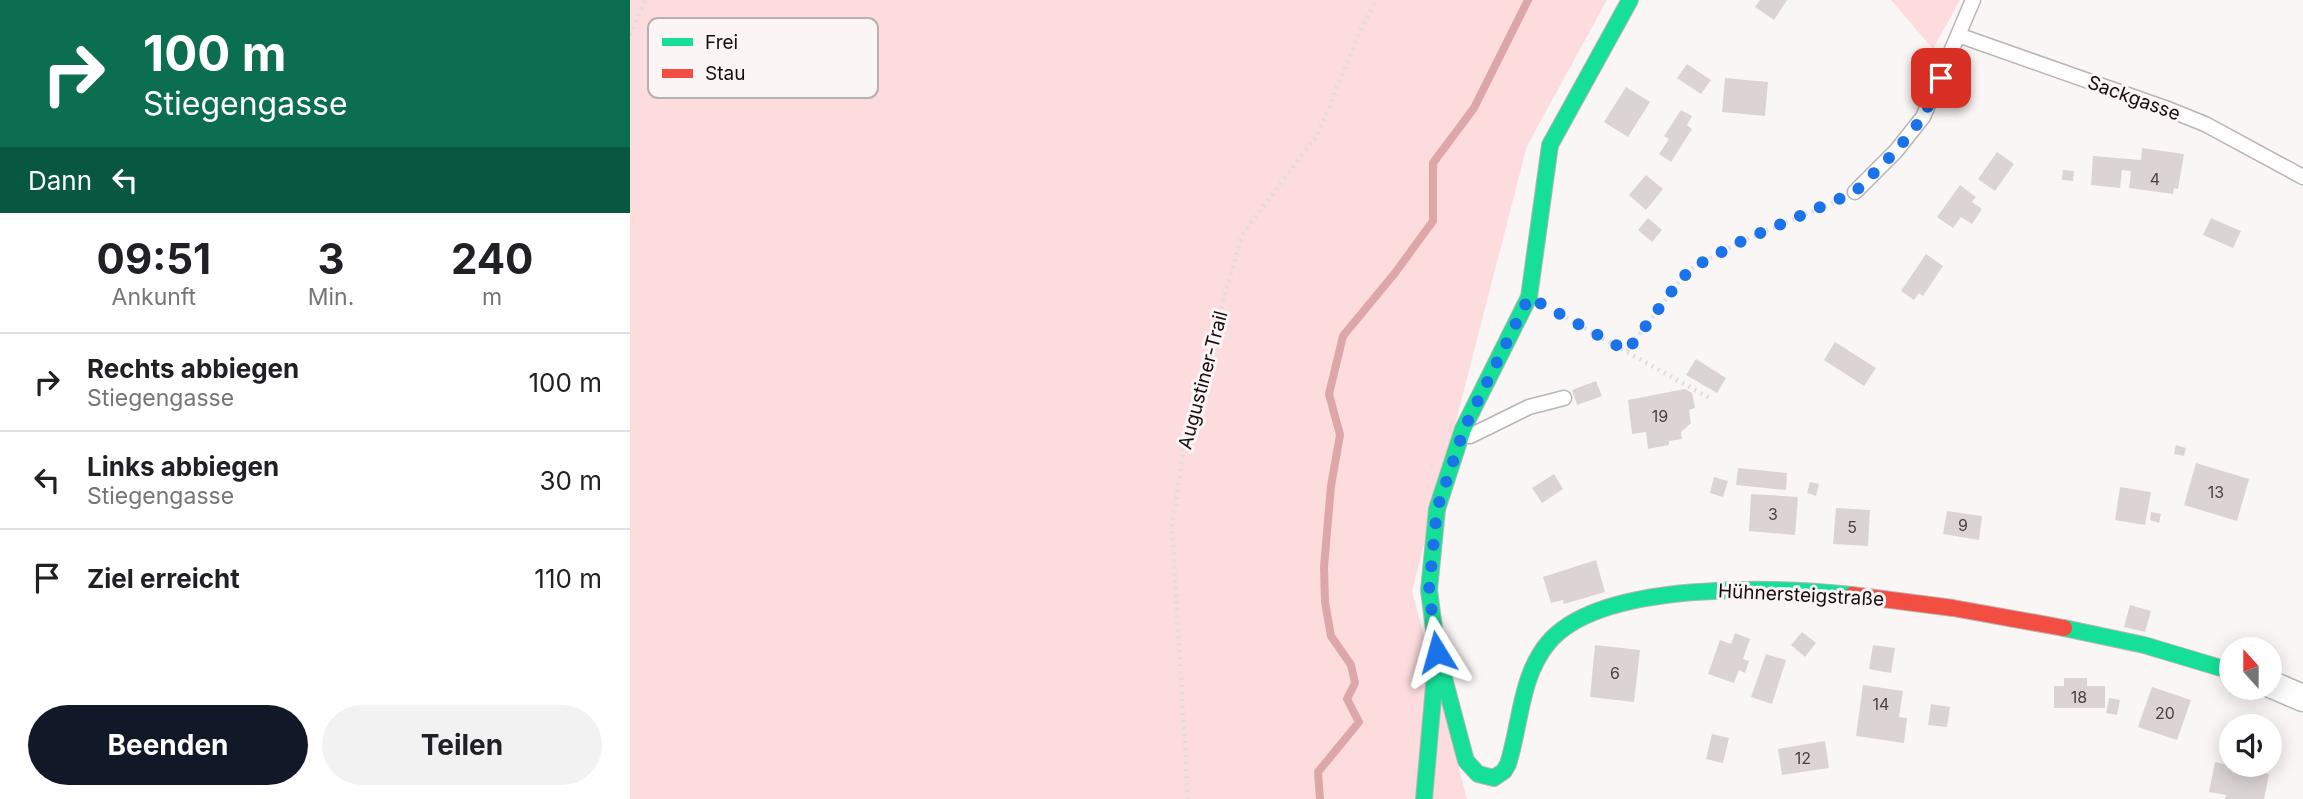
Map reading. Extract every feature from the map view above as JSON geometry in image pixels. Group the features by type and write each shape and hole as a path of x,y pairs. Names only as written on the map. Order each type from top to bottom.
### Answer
{"street":[{"path":"1424,799 1437,652 1429,590 1437,509 1464,429 1529,297 1550,145 1630,0"},
{"name":"Hühnersteigstraße","path":"1437,652 1466,761 1474,773 1487,778 1499,775 1507,767 1521,706 1536,660 1558,630 1586,614 1616,604 1706,590 1818,591 1912,601 2106,635 2180,653 2219,667"},
{"path":"2282,689 2303,698"}],"lane":[{"path":"1855,192 1896,151 1923,117 1973,0"},
{"name":"Sackgasse","path":"1958,35 2204,124 2303,177"},
{"path":"1459,442 1529,407 1564,398"}],"path":[{"path":"630,34 645,0"},
{"name":"Augustiner-Trail","path":"1188,799 1172,526 1187,427 1242,235 1318,134 1361,29 1376,0"},
{"path":"1627,351 1681,279 1694,267 1742,241 1855,192"},
{"path":"1529,297 1711,399"}],"shaded area":[{"path":"630,0 1607,0 1527,146 1412,591 1467,799 630,799"},
{"path":"1891,0 1960,0 1933,49"}],"building":[{"path":"1760,0 1787,0 1774,20 1755,7"},
{"path":"1687,64 1711,80 1701,94 1677,78"},
{"path":"1725,78 1768,82 1765,116 1722,112"},
{"path":"1626,87 1650,102 1628,137 1604,122"},
{"path":"1681,110 1692,116 1687,125 1692,129 1671,162 1659,154 1669,139 1664,136"},
{"path":"2142,148 2184,154 2178,189 2174,188 2173,194 2129,188 2131,171 2122,170 2120,188 2091,185 2093,156 2141,160"},
{"path":"1997,152 2014,164 1995,191 1978,179"},
{"path":"2063,170 2074,171 2073,181 2062,180"},
{"path":"1646,175 1663,189 1646,210 1629,195"},
{"path":"1960,185 1976,197 1972,202 1982,209 1972,224 1961,217 1953,228 1937,217"},
{"path":"1648,218 1662,230 1652,242 1638,230"},
{"path":"2211,218 2241,231 2233,248 2203,235"},
{"path":"1926,254 1943,266 1923,296 1919,293 1914,300 1901,291"},
{"path":"1835,342 1876,368 1864,386 1824,360"},
{"path":"1696,359 1726,378 1717,393 1686,375"},
{"path":"1596,381 1602,396 1577,405 1572,390"},
{"path":"1685,389 1692,393 1695,408 1689,410 1691,423 1681,432 1682,439 1648,449 1646,432 1632,434 1628,400"},
{"path":"2176,445 2186,448 2184,456 2174,454"},
{"path":"2196,463 2249,479 2237,521 2184,505"},
{"path":"1738,468 1787,473 1786,490 1736,485"},
{"path":"1554,474 1563,489 1542,503 1532,488"},
{"path":"1714,477 1728,481 1723,497 1710,493"},
{"path":"1810,482 1819,484 1816,496 1807,493"},
{"path":"2120,487 2151,492 2145,525 2115,520"},
{"path":"1751,494 1798,497 1795,535 1749,531"},
{"path":"1836,508 1870,510 1868,546 1833,544"},
{"path":"1947,511 1982,516 1979,540 1943,534"},
{"path":"2151,512 2161,514 2159,523 2150,520"},
{"path":"1596,560 1605,592 1564,604 1563,600 1551,603 1543,577"},
{"path":"2130,605 2151,611 2145,632 2124,627"},
{"path":"1802,632 1816,643 1805,657 1791,645"},
{"path":"1735,633 1750,639 1743,659 1749,661 1745,673 1739,670 1734,683 1708,674 1720,640 1731,644"},
{"path":"1595,645 1640,650 1634,702 1590,697"},
{"path":"1873,645 1895,648 1891,673 1869,669"},
{"path":"1766,654 1786,660 1772,704 1751,697"},
{"path":"2064,678 2087,678 2087,686 2105,686 2105,708 2054,708 2054,686 2064,686"},
{"path":"1863,685 1903,691 1899,717 1907,718 1904,743 1856,736"},
{"path":"2152,687 2191,700 2177,740 2138,727"},
{"path":"2109,698 2120,700 2117,715 2106,713"},
{"path":"1931,704 1950,707 1947,727 1928,725"},
{"path":"1712,734 1729,738 1723,763 1706,759"},
{"path":"1825,741 1829,768 1782,775 1778,749"},
{"path":"2215,762 2219,763 2219,777 2268,777 2264,799 2225,799 2226,795 2209,792"}],"waterway":[{"path":"1320,799 1318,772 1359,722 1347,699 1355,683 1351,665 1331,636 1325,602 1324,567 1331,486 1340,435 1329,394 1343,336 1395,273 1433,221 1433,163 1474,108 1528,0"}],"traffic: fast":[{"path":"1424,799 1437,652 1429,590 1437,509 1463,429 1529,297 1550,145 1630,0"},
{"path":"1437,652 1466,761 1478,774 1494,778 1504,771 1508,764 1526,685 1539,656 1548,643 1573,623 1607,608 1647,598 1691,592 1780,590 1852,595"},
{"path":"2064,628 2144,645 2219,667"}],"traffic: jam":[{"path":"1852,595 1953,608 2064,628"}],"route":[{"path":"1437,652 1429,590 1437,509 1464,429 1529,297 1627,351 1681,279 1694,267 1742,241 1855,192 1896,151 1923,117 1941,78"}]}
